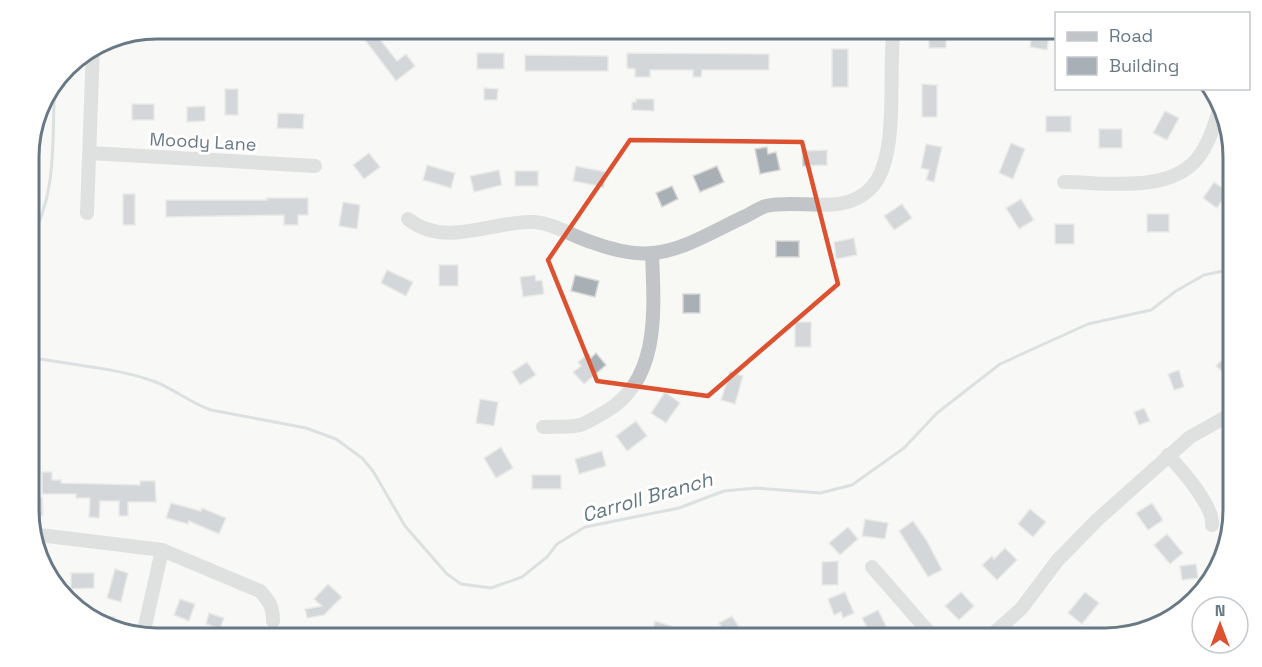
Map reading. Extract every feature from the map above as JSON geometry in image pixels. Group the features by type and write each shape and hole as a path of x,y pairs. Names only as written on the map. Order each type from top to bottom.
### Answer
{"street":[{"path":"408,219 427,230 458,234 513,222 538,222 622,251 652,253 675,248 766,206 845,203 871,189 882,168 891,133 892,39"},
{"path":"87,213 93,58"},
{"path":"1064,182 1150,182 1186,170 1205,147 1216,117"},
{"name":"Moody Lane","path":"90,153 315,166"},
{"path":"543,427 581,425 620,403 635,386 645,368 650,344 654,306 652,253"},
{"path":"999,628 1021,609 1057,561 1097,520 1168,455 1199,431 1223,418"},
{"path":"1168,455 1201,498 1213,518 1212,525"},
{"path":"42,535 162,550 260,591 270,601 273,621"},
{"path":"145,627 162,550"},
{"path":"872,567 925,628"}],"highlighted area":[{"path":"630,140 802,142 838,284 708,396 597,381 548,260"}],"building":[{"path":"364,39 380,39 397,61 406,54 415,66 396,81"},
{"path":"929,39 946,39 946,48 929,48"},
{"path":"1031,39 1049,39 1047,50 1030,47"},
{"path":"832,49 848,49 848,87 832,87"},
{"path":"477,53 504,53 504,69 477,69"},
{"path":"627,53 769,54 769,70 702,70 701,77 693,77 693,70 650,70 650,77 635,77 635,69 627,68"},
{"path":"525,55 608,56 608,71 525,71"},
{"path":"922,84 937,85 937,117 922,117"},
{"path":"484,88 498,89 497,100 484,100"},
{"path":"225,89 238,89 238,115 225,115"},
{"path":"636,99 654,99 654,111 632,110 632,102 636,102"},
{"path":"132,104 154,104 154,120 132,120"},
{"path":"205,106 205,121 187,122 187,107"},
{"path":"1165,111 1179,118 1167,140 1153,133"},
{"path":"278,113 304,114 303,129 277,128"},
{"path":"1046,116 1071,116 1071,132 1046,132"},
{"path":"1099,129 1122,129 1122,148 1099,148"},
{"path":"1011,143 1025,149 1013,179 999,173"},
{"path":"926,144 942,147 934,182 926,180 929,170 921,168"},
{"path":"767,147 768,154 776,152 780,170 760,174 755,149"},
{"path":"827,150 827,165 803,166 802,151"},
{"path":"369,153 380,167 364,179 353,165"},
{"path":"427,165 455,173 451,188 423,180"},
{"path":"576,166 606,172 603,187 573,181"},
{"path":"717,166 724,182 700,192 693,176"},
{"path":"499,170 502,185 474,192 470,176"},
{"path":"515,171 538,171 538,186 515,186"},
{"path":"1214,182 1223,188 1223,199 1217,208 1203,198"},
{"path":"672,186 678,199 662,207 656,193"},
{"path":"123,194 135,194 135,225 123,225"},
{"path":"267,198 308,198 308,215 298,215 298,225 284,225 284,215 166,217 166,200 267,200"},
{"path":"1021,199 1034,220 1019,229 1006,208"},
{"path":"343,202 360,205 357,229 339,226"},
{"path":"902,204 912,218 894,230 884,216"},
{"path":"1147,214 1169,214 1169,232 1147,232"},
{"path":"1055,224 1074,224 1074,244 1055,244"},
{"path":"854,238 857,255 836,259 834,242"},
{"path":"776,241 799,241 799,257 776,257"},
{"path":"439,265 458,265 458,286 439,286"},
{"path":"387,270 413,282 406,296 381,283"},
{"path":"535,275 536,281 542,280 544,294 523,297 520,277"},
{"path":"575,275 599,281 595,297 571,291"},
{"path":"683,294 700,294 700,313 683,313"},
{"path":"795,322 811,322 811,347 795,347"},
{"path":"596,353 606,365 584,384 573,372 581,366 578,362 588,354 591,358"},
{"path":"1223,359 1223,372 1216,366"},
{"path":"527,362 536,375 520,385 512,372"},
{"path":"1179,370 1184,387 1174,390 1168,374"},
{"path":"730,372 743,376 735,404 721,400"},
{"path":"665,392 680,403 666,423 651,413"},
{"path":"480,399 498,402 494,426 476,423"},
{"path":"1144,408 1150,421 1139,425 1134,412"},
{"path":"636,421 647,436 627,451 616,436"},
{"path":"501,447 513,468 496,478 484,458"},
{"path":"602,451 606,466 579,474 575,459"},
{"path":"42,472 52,472 52,480 61,480 61,483 140,485 140,481 155,481 156,502 128,502 128,516 119,516 119,501 100,501 99,518 89,517 90,498 76,498 76,494 42,494"},
{"path":"532,475 561,475 561,489 532,489"},
{"path":"39,497 42,497 43,515 39,515"},
{"path":"171,503 201,511 202,508 226,518 219,534 189,521 188,524 166,518"},
{"path":"1152,503 1163,520 1148,530 1136,513"},
{"path":"1030,509 1046,522 1033,537 1018,524"},
{"path":"865,519 888,523 885,539 862,536"},
{"path":"913,521 927,541 942,570 928,577 899,531"},
{"path":"848,527 858,539 840,555 829,543"},
{"path":"1167,534 1183,553 1170,564 1154,545"},
{"path":"1005,548 1017,560 997,580 982,565 992,556 994,559"},
{"path":"838,561 838,585 822,585 822,562"},
{"path":"1196,564 1198,578 1182,580 1180,566"},
{"path":"115,569 128,573 121,602 107,598"},
{"path":"71,573 94,573 94,588 71,589"},
{"path":"328,584 342,597 324,615 307,618 305,609 322,606 314,599"},
{"path":"845,592 854,613 843,618 841,612 834,615 828,599"},
{"path":"961,592 974,606 959,620 945,606"},
{"path":"1085,592 1099,603 1082,624 1068,613"},
{"path":"180,599 195,604 189,621 174,615"},
{"path":"878,610 886,626 868,628 862,618"},
{"path":"209,613 224,618 220,628 206,624"},
{"path":"732,616 740,628 722,628 719,623"},
{"path":"655,621 671,626 670,628 653,628"}],"waterway":[{"path":"39,224 52,165 54,99"},
{"name":"Carroll Branch","path":"39,359 138,376 160,384 211,410 306,428 336,439 362,458 373,471 405,526 447,574 461,584 491,588 522,577 547,557 557,544 585,527 679,508 724,491 756,488 820,493 852,485 904,448 937,413 1000,364 1088,324 1151,310 1176,291 1204,275 1223,271"}]}
